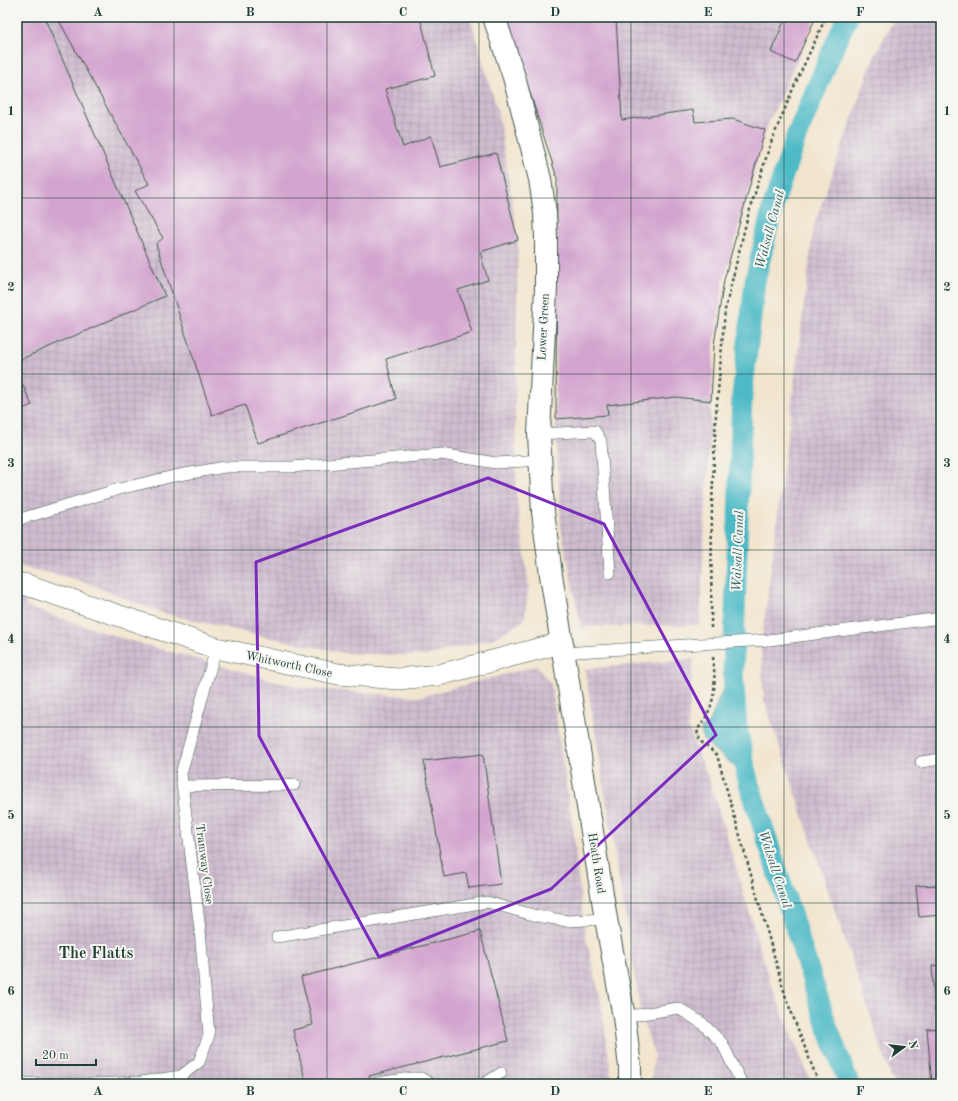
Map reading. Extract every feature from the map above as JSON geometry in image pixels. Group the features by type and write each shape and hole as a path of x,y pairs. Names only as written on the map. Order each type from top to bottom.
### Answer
{"street":[{"name":"Lower Green","path":"494,17 514,77 540,179 545,213 546,288 539,434 540,460 543,512 562,648"},
{"name":"Whitworth Close","path":"21,585 216,648 338,674 398,679 439,675 562,648"},
{"name":"Heath Road","path":"562,648 582,763 606,919 624,1017 630,1067 630,1084"}],"lane":[{"path":"539,434 595,431 598,436 601,442 610,573"},
{"path":"17,520 119,489 174,476 225,467 292,467 442,454 496,463 540,460"},
{"path":"562,648 700,644 769,640 941,618"},
{"name":"Tramway Close","path":"17,1083 90,1084 134,1082 181,1076 199,1062 209,1035 200,930 181,774 216,648"},
{"path":"921,762 941,759"},
{"path":"182,786 294,785"},
{"path":"277,937 487,902 537,916 568,921 606,919"},
{"path":"624,1017 678,1008 702,1023 722,1043 742,1084"},
{"path":"484,1084 501,1073"},
{"path":"377,1083 421,1078 431,1084"}],"path":[{"path":"711,633 712,496 716,415 725,310 747,219 770,145 793,89 826,17"},
{"path":"713,654 715,675 714,699 709,714 698,730 700,741 717,755 786,998 820,1084"}],"highlighted area":[{"path":"488,478 604,524 716,735 551,889 379,957 259,736 256,562"}],"shaded area":[{"path":"17,17 470,17 498,113 518,240 515,402 516,494 529,586 524,620 495,638 425,656 344,653 162,613 76,579 17,566"},
{"path":"506,17 816,17 766,129 724,280 714,346 700,625 581,627 561,527 555,409 557,178"},
{"path":"895,17 941,17 941,1084 895,1084 891,1077 764,700 761,648 814,225 873,59"},
{"path":"17,568 24,584 26,607 128,640 301,688 419,697 536,666 551,684 575,843 586,939 600,997 612,1079 611,1084 17,1084"},
{"path":"693,659 688,727 712,788 771,985 812,1084 651,1084 654,1054 641,1014 585,669"}],"water":[{"path":"733,674 737,728 747,777 703,740 701,729 710,721 719,698"}],"building":[{"path":"17,17 44,17 165,296 17,361"},
{"path":"57,17 420,17 435,76 385,89 403,147 431,136 440,167 496,153 518,240 480,252 488,280 458,290 472,332 386,359 396,399 258,443 245,405 212,415 156,244 163,238 135,191 149,184"},
{"path":"506,17 626,17 616,19 622,120 693,110 695,122 733,119 765,130 724,280 714,345 711,401 676,397 607,405 608,415 556,419 557,178"},
{"path":"786,17 816,17 795,63 771,52"},
{"path":"17,373 32,405 17,411"},
{"path":"483,754 501,884 469,888 466,873 444,877 424,761"},
{"path":"941,885 941,915 919,917 916,886"},
{"path":"480,931 508,1041 369,1076 371,1084 306,1084 293,1030 313,1025 301,977"},
{"path":"941,965 941,1012 935,1012 932,966"},
{"path":"941,1028 941,1084 932,1084 927,1029"}],"waterway":[{"name":"Walsall Canal","path":"848,17 796,137 772,209 755,281 742,396 733,674 737,728 747,777 827,1026 849,1084"}],"district":[{"name":"The Flatts","path":"96,952"}]}
